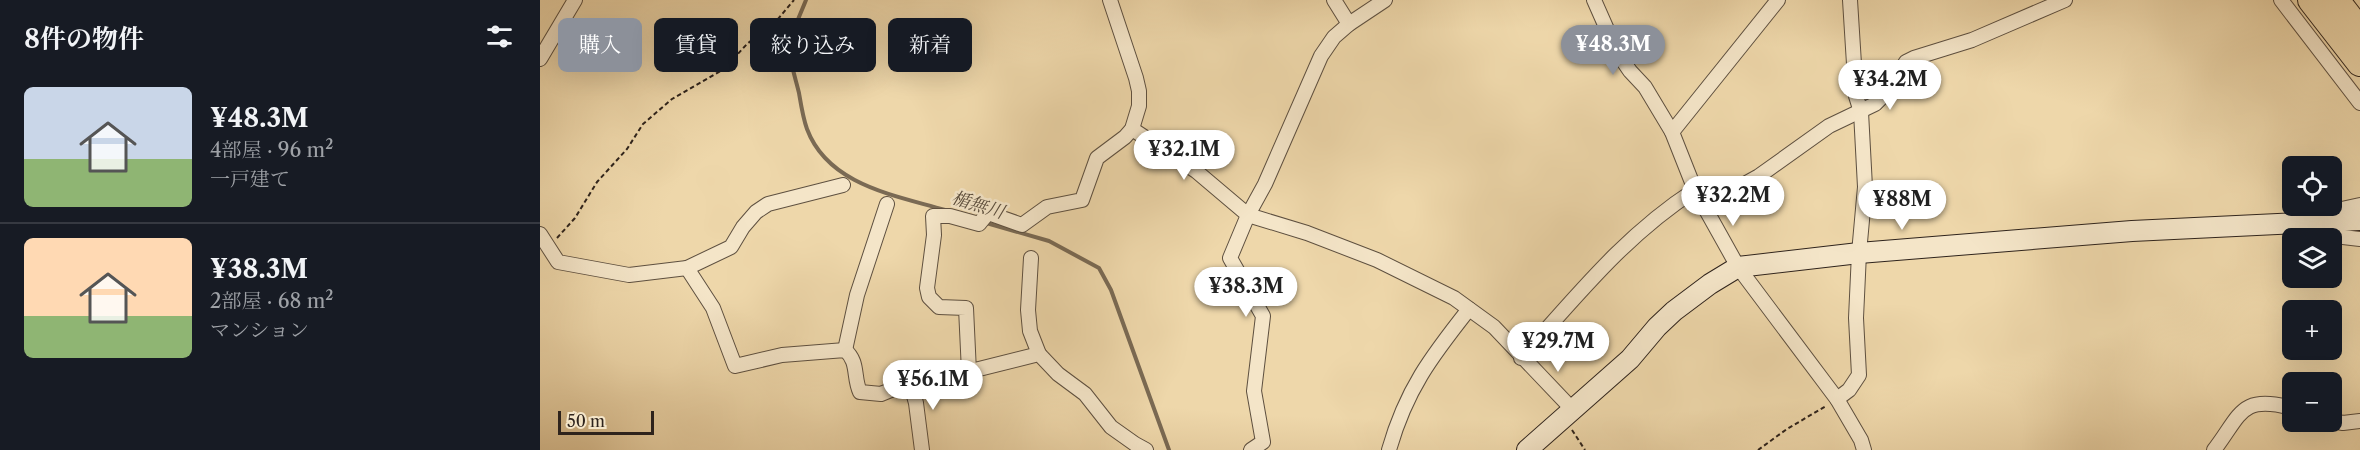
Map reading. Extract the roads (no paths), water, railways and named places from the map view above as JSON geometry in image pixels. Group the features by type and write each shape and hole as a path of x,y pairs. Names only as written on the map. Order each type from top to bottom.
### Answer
{"highway":[{"path":"2311,0 2360,63"},
{"path":"2336,0 2360,31"}],"street":[{"path":"540,59 575,0"},
{"path":"969,372 966,308 939,307 928,297 927,288 934,235 933,216 982,220 988,213 1022,225 1047,207 1082,200 1097,158 1125,137 1137,119 1139,92 1110,0"},
{"path":"1334,0 1349,24"},
{"path":"1251,450 1263,442 1254,391 1263,316 1230,258 1321,56 1334,37 1385,0"},
{"path":"1594,0 1617,52 1629,72 1645,87 1672,132 1703,207 1738,267 1837,399 1864,450"},
{"path":"1672,132 1778,0"},
{"path":"1837,399 1849,390 1859,375 1856,318 1865,187 1861,112 1856,96 1850,0"},
{"path":"1703,207 1759,176 1829,126 1875,104 1888,91 1906,62 1972,40 2065,0"},
{"path":"2281,0 2360,103"},
{"path":"1132,129 1196,171 1248,215 1307,233 1377,260 1454,298 1494,327 1569,414"},
{"path":"540,234 558,262 629,275 687,268 730,247 756,212 768,204 843,185"},
{"path":"1521,358 1627,241 1666,208 1695,189"},
{"path":"845,350 856,295 887,204"},
{"path":"2323,222 2337,210 2360,205"},
{"path":"1527,450 1630,359 1674,311 1710,284 1738,267 1859,253 2132,231 2360,220"},
{"path":"2323,222 2343,237 2360,239"},
{"path":"1031,258 1028,310 1030,331 1039,354 1058,374 1084,394 1111,427 1146,450"},
{"path":"687,268 713,308 735,366 782,355 845,350"},
{"path":"1389,450 1406,403 1419,376 1469,309"},
{"path":"845,350 854,360 860,392 881,394 920,378 969,372 1039,354"},
{"path":"910,382 916,403 922,450"},
{"path":"2214,450 2232,422 2246,408 2259,404 2273,403 2282,405"},
{"path":"2342,423 2360,421"}],"waterway":[{"name":"楯無川","path":"806,0 793,34 790,53 804,120 817,148 830,163 865,185 884,193 945,210"},
{"name":"楯無川","path":"983,222 1049,241 1099,268 1111,290 1169,450"}]}
